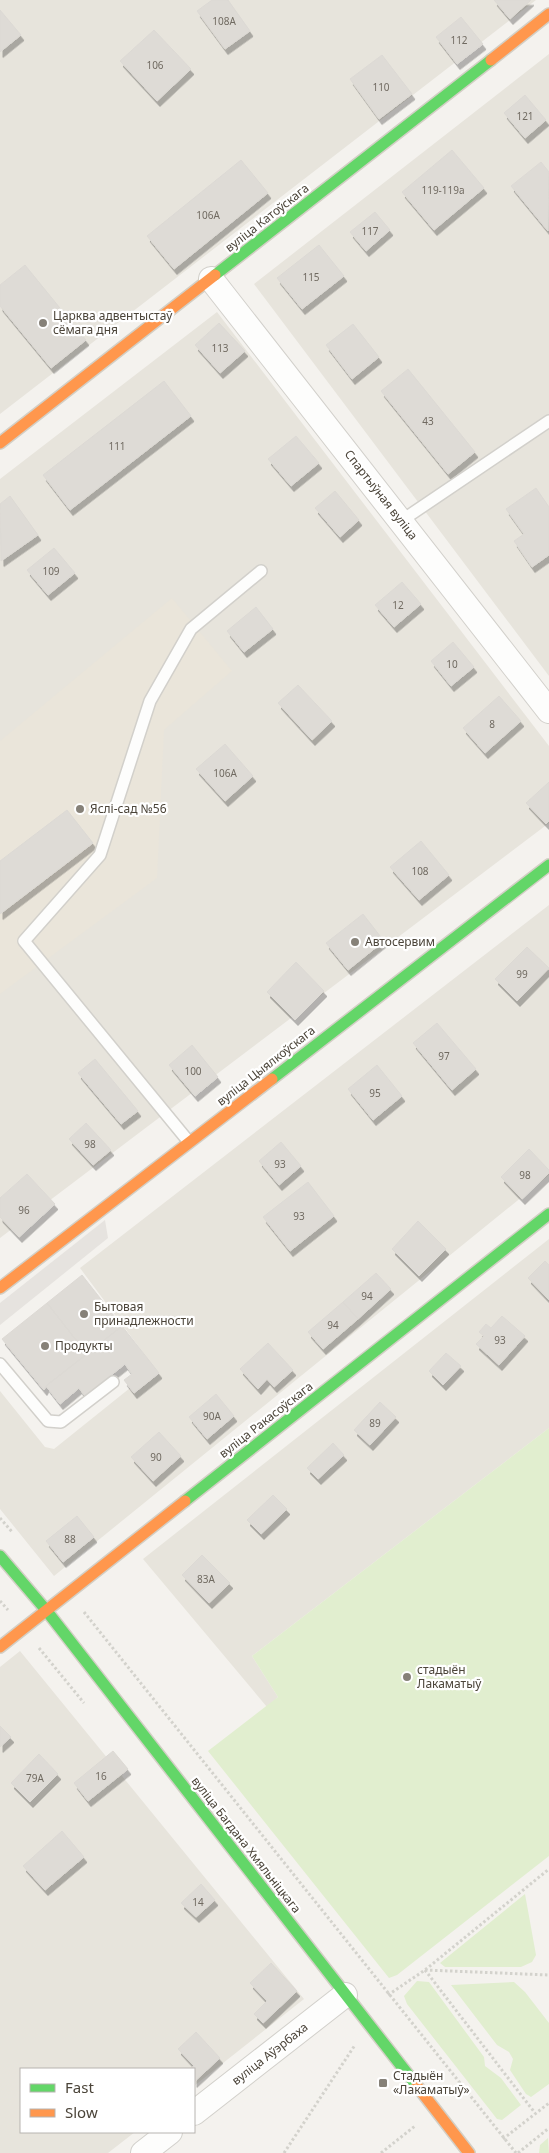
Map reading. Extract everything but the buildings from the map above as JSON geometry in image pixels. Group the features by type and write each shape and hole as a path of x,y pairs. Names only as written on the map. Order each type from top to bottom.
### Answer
{"street":[{"name":"вуліца Катоўскага","path":"0,443 549,14"},
{"name":"Спартыўная вуліца","path":"211,279 549,711"},
{"name":"вуліца Цыялкоўскага","path":"0,1288 549,865"},
{"name":"вуліца Ракасоўскага","path":"0,1647 46,1610 70,1594 549,1214"},
{"name":"вуліца Багдана Хмяльніцкага","path":"0,1556 46,1610 470,2153"},
{"name":"вуліца Аўэрбаха","path":"195,2112 345,1994"},
{"path":"143,2153 169,2133"}],"lane":[{"path":"401,521 549,420"},
{"path":"189,1142 24,942 100,855 150,701 191,629 261,570"},
{"path":"0,1364 48,1421 61,1422 114,1382"}],"path":[{"path":"0,1518 18,1540"},
{"path":"70,1594 503,2139 517,2153 549,2128"},
{"path":"388,1995 424,1970 549,1869"},
{"path":"424,1970 549,1974"},
{"path":"424,1970 535,2113"},
{"path":"284,2153 355,2045"},
{"path":"503,2139 549,2103"},
{"path":"382,2153 416,2126"}],"shaded area":[{"path":"0,0 536,0 0,414"},
{"path":"549,54 549,676 254,284"},
{"path":"217,312 549,746 549,823 0,1238 0,479"},
{"name":"Яслі-сад №56","path":"172,598 232,671 164,730 157,878 0,994 0,741"},
{"path":"549,905 549,1175 54,1576 0,1509 0,1391 45,1447 54,1449 130,1388 134,1393 159,1374 80,1268"},
{"path":"105,1220 108,1238 0,1325 0,1303"},
{"path":"549,1239 549,1428 252,1656 278,1697 267,1707 143,1559"},
{"path":"20,1651 304,1999 195,2085 195,2068 20,2068 20,2133 134,2133 108,2153 0,2153 0,1667"}],"green space":[{"name":"стадыён Лакаматыў","path":"549,1428 549,1856 397,1975 389,1978 208,1751 278,1697 252,1656"},
{"path":"525,1894 536,1955 532,1962 521,1967 445,1967 440,1963"},
{"path":"417,1981 429,1982 484,2057 485,2066 501,2078 521,2105 502,2120 497,2119 407,2004 404,1996"},
{"path":"514,1982 525,1992 549,2023 549,2084 531,2097 526,2094 510,2070 513,2059 509,2052 497,2045 451,1985"},
{"path":"548,2138 549,2153 539,2153 540,2145"}],"traffic: fast":[{"path":"215,275 491,60"},
{"path":"272,1079 549,865"},
{"path":"185,1501 549,1214"},
{"path":"0,1556 46,1610 417,2086"}],"traffic: slow":[{"path":"491,60 549,14"},
{"path":"0,443 215,275"},
{"path":"0,1288 272,1079"},
{"path":"0,1647 185,1501"},
{"path":"417,2086 469,2153"}],"place":[{"name":"Царква адвентыстаў сёмага дня","path":"43,323"},
{"name":"Яслі-сад №56","path":"80,809"},
{"name":"Автосервим","path":"355,942"},
{"name":"Бытовая принадлежности","path":"84,1314"},
{"name":"Продукты","path":"45,1346"},
{"name":"стадыён Лакаматыў","path":"407,1677"},
{"name":"Стадыён «Лакаматыў»","path":"383,2083"}]}
